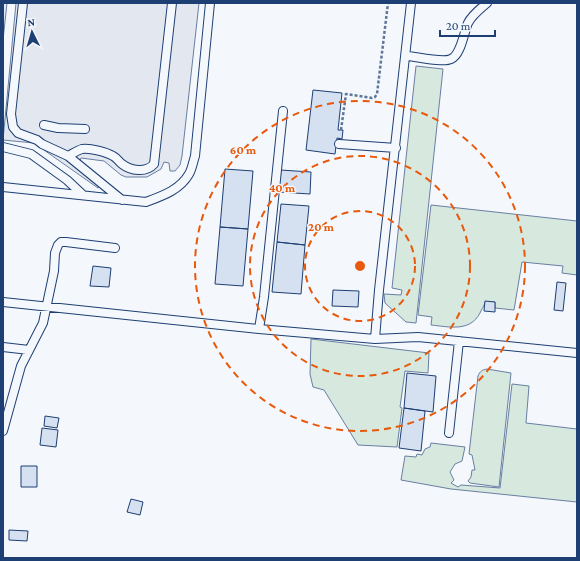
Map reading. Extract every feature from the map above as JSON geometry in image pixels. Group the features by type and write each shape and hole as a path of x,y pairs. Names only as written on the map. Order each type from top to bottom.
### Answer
{"lane":[{"path":"23,3 11,114 12,127 18,133 37,140 42,144 68,156 122,200"},
{"path":"68,156 82,149 93,150 113,156 124,165 136,170 145,170 151,168 154,164 172,3"},
{"path":"3,187 146,202 166,195 179,186 189,174 195,156 210,3"},
{"path":"375,339 379,290 411,3"},
{"path":"406,57 451,60 457,53 464,38 468,24 474,14 487,3"},
{"path":"259,329 264,297 283,110"},
{"path":"44,125 58,128 85,129"},
{"path":"339,144 396,148"},
{"path":"3,147 31,154 67,180 83,195"},
{"path":"3,431 21,366 43,323 54,271 55,253 58,245 61,242 66,242 115,248"},
{"path":"3,302 259,329 375,339 418,337 577,353"},
{"path":"450,433 459,341"},
{"path":"3,347 29,350"}],"path":[{"path":"341,130 346,94 372,98 377,94 388,3"}],"shaded area":[{"path":"3,3 7,3 3,40"},
{"path":"16,3 199,3 182,156 180,165 175,171 170,171 169,163 164,162 161,169 147,177 126,177 121,175 104,161 81,158 80,161 103,181 98,188 34,143 3,140"},
{"path":"416,66 443,69 416,323 406,322 385,303 384,294 401,295 402,290 392,288"},
{"path":"431,205 577,221 577,275 562,273 563,266 522,262 514,310 495,308 495,302 485,302 476,319 465,326 452,327 431,325 432,317 418,315"},
{"path":"311,339 429,353 428,373 405,371 400,407 402,408 397,447 358,445 324,390 313,387 310,374"},
{"path":"487,369 511,373 499,487 470,483 468,481 471,477 472,470 475,470 472,455 469,454 478,376 481,371"},
{"path":"512,384 529,386 526,423 577,429 577,502 451,489 401,480 405,456 416,457 417,454 422,455 425,449 430,447 431,443 465,447 462,461 455,464 450,472 454,480 451,483 458,487 461,485 500,488"}],"building":[{"path":"313,90 342,93 338,130 343,130 342,139 337,138 335,154 306,150"},
{"path":"225,169 253,171 248,229 220,227"},
{"path":"280,170 311,172 310,194 279,192"},
{"path":"281,204 309,206 305,245 277,242"},
{"path":"220,227 248,229 243,286 215,284"},
{"path":"277,242 305,245 301,294 272,292"},
{"path":"93,266 111,268 109,287 90,286"},
{"path":"557,282 566,283 563,311 554,310"},
{"path":"333,290 359,291 358,307 332,306"},
{"path":"485,301 495,302 495,312 484,311"},
{"path":"407,373 436,376 433,412 404,408"},
{"path":"404,408 425,411 421,451 399,448"},
{"path":"45,416 59,418 57,428 44,426"},
{"path":"42,428 58,430 56,447 40,445"},
{"path":"21,466 37,466 37,487 21,487"},
{"path":"131,499 143,502 140,515 127,512"},
{"path":"9,530 28,531 27,541 9,540"}]}
